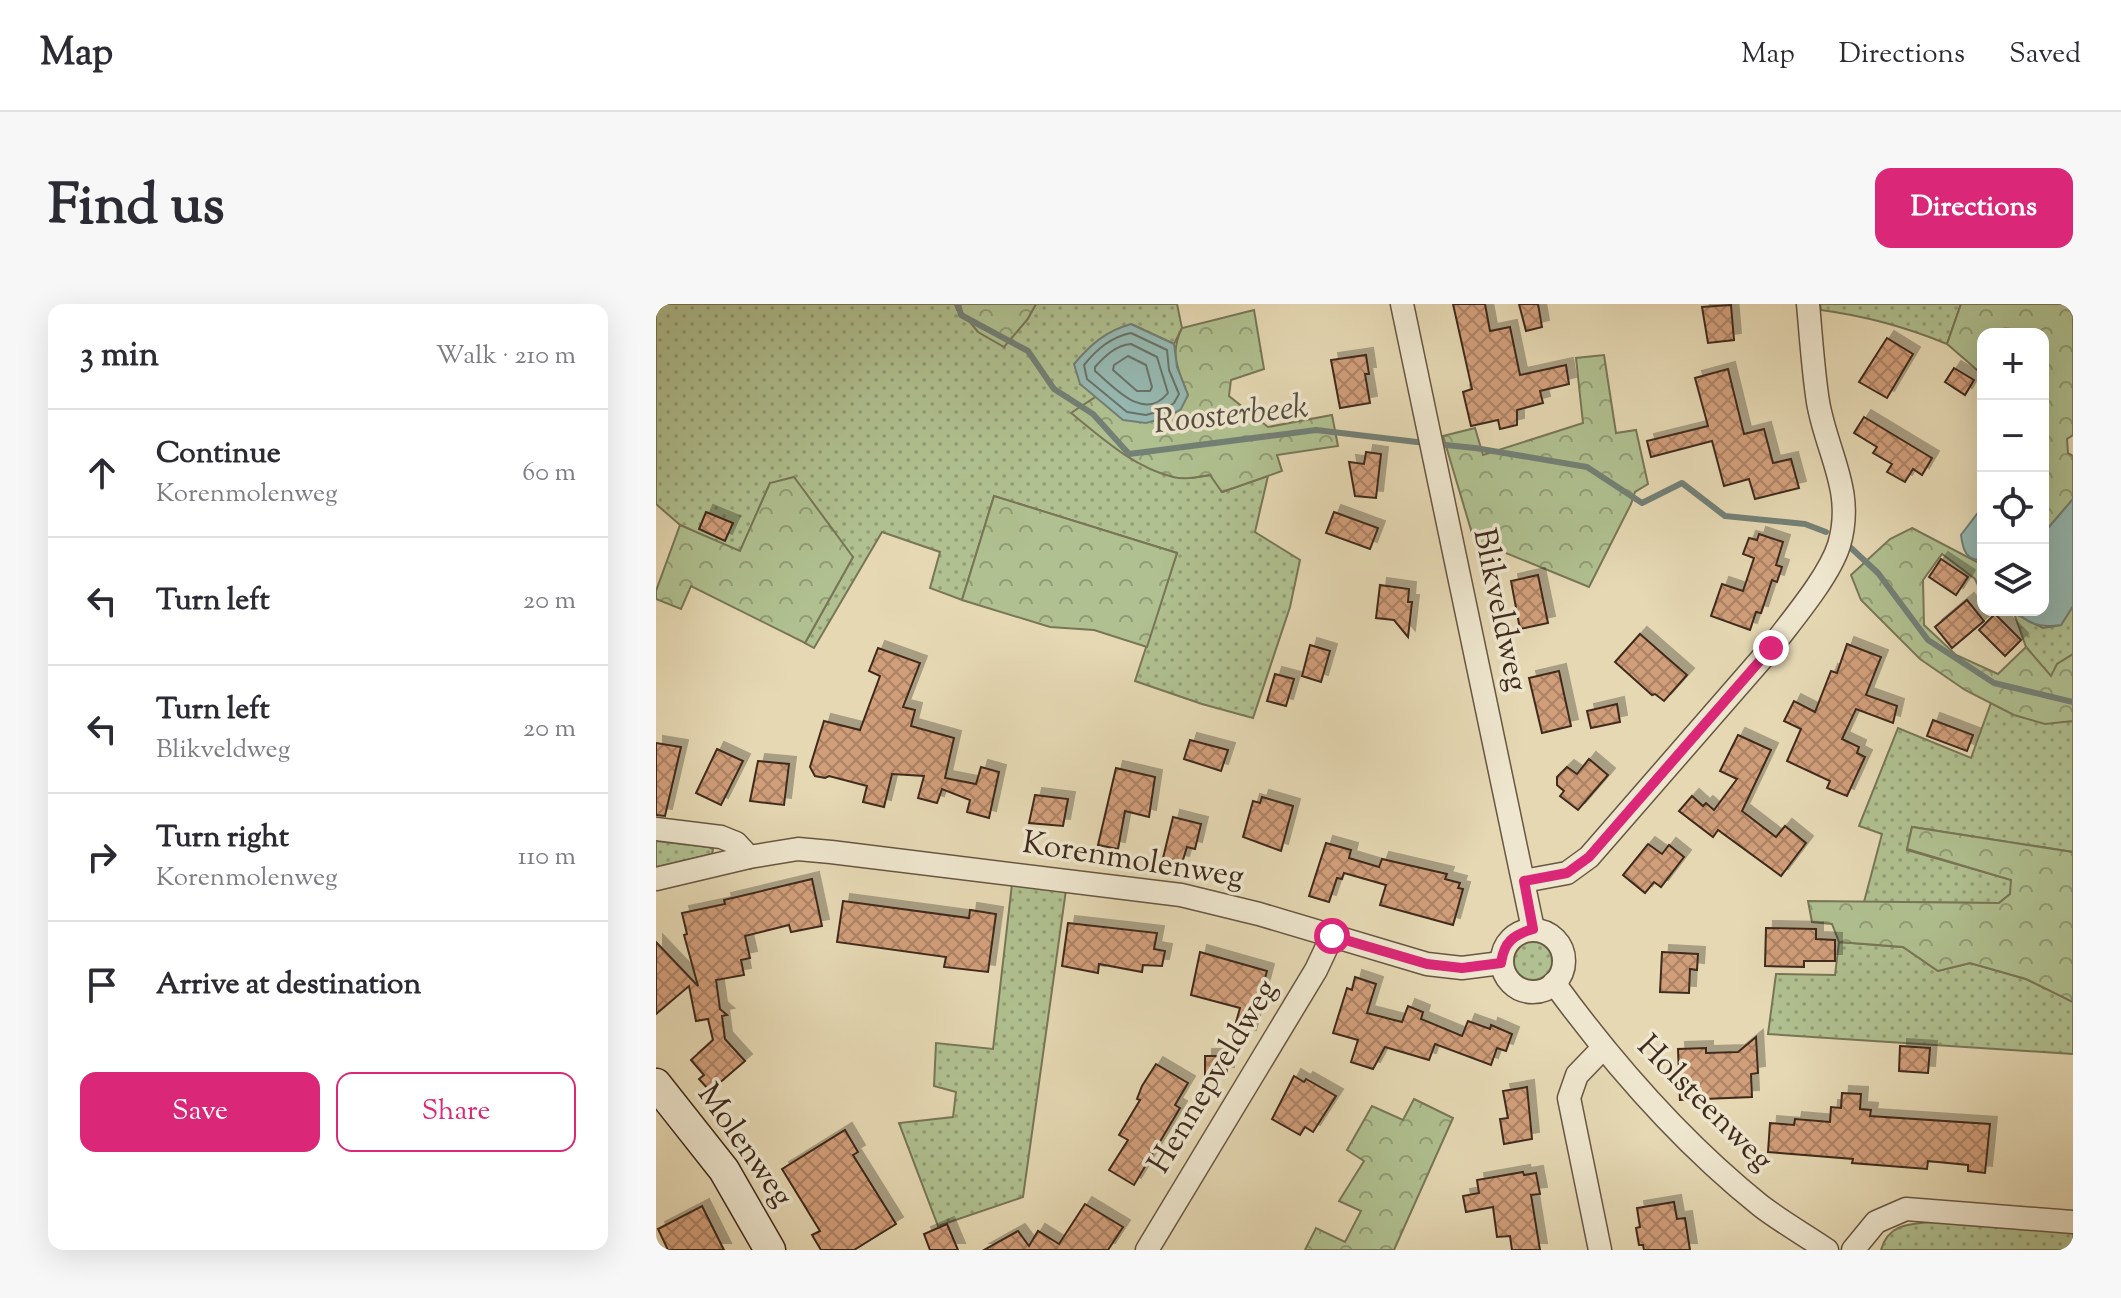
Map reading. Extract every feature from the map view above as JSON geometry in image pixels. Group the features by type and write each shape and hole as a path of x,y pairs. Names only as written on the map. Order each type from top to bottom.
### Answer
{"street":[{"name":"Blikveldweg","path":"1402,304 1533,929"},
{"path":"1524,881 1567,873 1589,857 1771,648 1795,617 1838,548 1846,512 1818,404 1808,304"},
{"path":"656,829 721,837 736,843 749,857"},
{"name":"Korenmolenweg","path":"656,879 798,849 1181,895 1259,914 1427,964 1462,968 1501,963"},
{"path":"1533,929 1549,935 1563,950 1564,969 1544,991 1534,993 1524,992 1508,981 1501,963 1506,943 1514,936 1533,929"},
{"name":"Hennepveldweg","path":"1147,1250 1316,970 1332,936"},
{"name":"Holsteenweg","path":"1554,983 1641,1094 1696,1148 1762,1206 1827,1250"},
{"path":"1600,1250 1569,1098 1577,1075 1603,1048"},
{"name":"Molenweg","path":"656,1084 724,1170 770,1250"},
{"path":"1853,1250 1876,1222 1906,1209 2073,1222"}],"green space":[{"path":"656,304 955,304 957,310 1027,320 1036,304 1177,304 1182,328 1174,344 1131,324 1080,384 1097,396 1072,413 1192,478 1211,475 1222,492 1268,476 1255,532 1300,560 1290,607 1253,718 1135,681 1177,553 994,496 962,600 930,588 940,552 882,532 814,648 805,643 853,557 770,483 740,552 680,525 656,504"},
{"path":"955,304 1036,304 1004,347 978,332"},
{"path":"1820,304 1961,304 1947,344 1886,323 1821,310"},
{"path":"1961,304 2073,304 2073,435 2067,439 2068,453 2073,456 2073,499 2049,527 2049,328 1977,328 1977,370 1947,344"},
{"path":"1254,310 1264,369 1231,380 1229,396 1268,427 1332,415 1338,446 1277,455 1282,471 1222,492 1210,475 1178,478 1145,466 1119,451 1071,413 1097,396 1133,418 1146,421 1169,416 1188,395 1176,354 1182,328"},
{"path":"1604,355 1616,433 1636,430 1648,484 1635,492 1589,587 1474,540 1443,436 1475,428 1483,455 1583,423 1576,358"},
{"path":"794,477 853,557 805,643 691,586 681,609 656,599 656,591 680,525 740,551 770,483"},
{"path":"994,496 1177,553 1147,647 1094,630 1050,627 962,600"},
{"path":"1912,528 1977,562 1977,583 1942,554 1923,580 1924,625 1956,655 1998,674 2026,647 2051,676 2057,664 2073,654 2073,721 2045,724 2014,715 1965,690 1920,659 1861,600 1851,575 1890,539"},
{"path":"2073,606 2073,654 2051,677 2026,647 2015,616 2043,628 2061,625"},
{"path":"1991,703 2030,719 2073,721 2073,852 1912,827 1907,850 2012,880 2010,894 1999,903 1864,902 1882,834 1859,826 1898,728 1971,758"},
{"path":"1912,827 2073,852 2073,1002 2026,979 1970,963 1938,971 1903,947 1839,942 1832,924 1812,922 1808,901 1999,903 2010,894 2011,880 1907,849"},
{"path":"656,841 713,849 712,854 656,867"},
{"path":"1012,884 1066,890 1023,1197 938,1226 899,1123 953,1117 956,1092 934,1086 936,1043 993,1049"},
{"path":"1533,942 1546,948 1552,961 1546,974 1533,980 1520,974 1514,961 1520,948"},
{"path":"1839,942 1903,947 1938,971 1970,963 2026,979 2073,1002 2073,1054 1768,1034 1776,974 1835,975"},
{"path":"1414,1099 1453,1118 1394,1250 1305,1250 1316,1228 1345,1242 1361,1211 1339,1201 1364,1161 1347,1150 1372,1106 1403,1120"},
{"path":"1930,1222 2073,1232 2073,1250 1881,1250 1888,1235 1900,1227"}],"water":[{"path":"1131,324 1174,344 1177,367 1188,395 1181,409 1168,417 1146,423 1123,420 1080,384 1074,364 1100,339"},
{"path":"2073,499 2073,606 2061,625 2048,626 2022,616 2049,616 2049,527"},
{"path":"1977,514 1977,560 1966,554 1961,535"}],"building":[{"path":"1453,304 1485,304 1490,331 1510,327 1520,375 1566,365 1569,384 1540,391 1543,403 1517,410 1517,425 1500,429 1498,420 1471,426 1463,392 1472,389"},
{"path":"1519,304 1538,304 1542,327 1526,331"},
{"path":"1731,305 1734,340 1708,343 1702,307"},
{"path":"1887,338 1913,354 1887,398 1859,382"},
{"path":"1366,355 1369,374 1365,374 1370,403 1340,408 1331,360"},
{"path":"1954,368 1974,380 1965,395 1945,382"},
{"path":"1728,369 1744,434 1764,429 1773,463 1791,459 1799,488 1755,499 1749,479 1724,486 1712,441 1651,457 1647,441 1708,426 1695,378"},
{"path":"1864,417 1932,458 1922,475 1913,469 1905,482 1887,472 1892,464 1873,453 1877,447 1854,433"},
{"path":"1366,452 1381,454 1376,498 1355,496 1349,462 1364,464"},
{"path":"706,512 733,523 725,541 699,529"},
{"path":"1334,512 1378,528 1370,549 1326,533"},
{"path":"1759,534 1783,542 1776,565 1782,567 1777,582 1772,580 1761,613 1756,612 1750,630 1711,616 1722,584 1743,591 1754,558 1743,554 1749,538 1757,540"},
{"path":"1941,559 1968,577 1956,595 1929,577"},
{"path":"1538,575 1548,623 1520,629 1511,581"},
{"path":"1380,585 1409,589 1408,602 1412,602 1408,637 1394,620 1376,618"},
{"path":"1967,600 1984,621 1952,648 1935,627"},
{"path":"1993,616 1997,616 2021,640 2005,656 1979,630"},
{"path":"1640,634 1687,675 1664,701 1652,695 1615,662"},
{"path":"1847,644 1881,657 1866,695 1897,706 1893,723 1856,709 1842,739 1859,747 1857,753 1865,757 1847,796 1827,788 1830,781 1787,761 1801,729 1784,721 1794,701 1815,712 1831,671 1837,673"},
{"path":"1310,645 1330,651 1321,682 1302,676"},
{"path":"878,648 920,663 903,707 915,710 911,726 954,738 945,778 976,784 981,767 999,772 989,818 967,812 970,800 942,789 937,803 918,798 924,776 892,774 884,807 863,802 867,786 829,776 815,776 810,767 824,721 860,730 880,676 869,671"},
{"path":"1559,671 1571,726 1542,733 1529,678"},
{"path":"1275,674 1294,679 1286,706 1267,701"},
{"path":"1617,704 1620,722 1591,728 1587,711"},
{"path":"1933,720 1973,735 1967,751 1927,736"},
{"path":"1738,735 1771,750 1742,811 1776,837 1785,826 1806,843 1781,876 1718,830 1713,837 1679,811 1692,796 1703,806 1706,803 1714,810 1737,779 1720,771"},
{"path":"1190,740 1228,750 1221,771 1184,759"},
{"path":"656,743 681,747 665,816 656,815"},
{"path":"717,749 743,761 721,805 696,793"},
{"path":"1589,759 1608,775 1578,810 1560,796 1564,791 1557,785 1557,777 1567,767 1577,774"},
{"path":"758,761 789,764 784,805 750,801"},
{"path":"1116,768 1155,777 1149,817 1125,811 1118,849 1098,845"},
{"path":"1035,795 1068,799 1063,826 1029,823"},
{"path":"1262,797 1293,806 1281,851 1243,837 1253,801 1260,803"},
{"path":"1173,817 1201,824 1195,849 1187,847 1182,863 1163,858"},
{"path":"1326,843 1351,850 1349,858 1379,867 1382,859 1447,874 1445,879 1460,883 1458,888 1463,889 1453,925 1380,905 1386,885 1344,873 1342,879 1337,878 1329,902 1309,896"},
{"path":"1648,844 1662,854 1669,845 1684,857 1661,887 1654,882 1645,893 1623,875"},
{"path":"812,879 822,926 791,932 789,925 745,936 750,958 741,960 744,975 716,980 720,1009 727,1015 722,1016 725,1039 745,1061 710,1091 699,1079 704,1075 691,1060 713,1040 708,1019 696,1021 689,986 656,1014 656,942 698,986 684,935 687,934 682,913"},
{"path":"843,901 969,918 970,910 996,914 988,972 944,967 946,957 837,942"},
{"path":"1068,923 1157,933 1154,949 1165,951 1162,966 1143,965 1142,972 1099,964 1098,973 1062,966"},
{"path":"1766,928 1816,929 1816,939 1835,940 1835,961 1804,961 1804,967 1765,966"},
{"path":"1200,952 1267,971 1249,1037 1233,1033 1240,1008 1191,995"},
{"path":"1662,952 1698,954 1697,970 1690,969 1689,993 1660,992"},
{"path":"1355,977 1376,984 1367,1013 1402,1022 1408,1006 1423,1012 1421,1019 1462,1036 1468,1021 1490,1029 1491,1025 1512,1034 1506,1051 1497,1048 1491,1065 1435,1044 1429,1060 1385,1047 1373,1069 1351,1062 1358,1040 1333,1033 1347,988 1352,990"},
{"path":"1756,1037 1758,1073 1751,1074 1752,1097 1680,1100 1678,1049 1706,1048 1706,1053 1738,1052"},
{"path":"1900,1046 1930,1048 1928,1073 1899,1071"},
{"path":"1205,1056 1226,1056 1227,1074 1205,1075"},
{"path":"1156,1064 1188,1083 1175,1105 1180,1108 1134,1185 1109,1170 1128,1140 1119,1135 1140,1100 1137,1099 1142,1086"},
{"path":"1294,1076 1304,1082 1306,1079 1336,1096 1313,1132 1305,1127 1300,1135 1272,1119"},
{"path":"1527,1087 1532,1139 1504,1144 1500,1119 1508,1118 1503,1091"},
{"path":"1842,1093 1861,1094 1860,1109 1871,1110 1870,1116 1990,1124 1985,1173 1968,1171 1968,1165 1928,1161 1927,1169 1768,1152 1770,1123 1794,1125 1795,1119 1830,1122 1831,1107 1841,1108"},
{"path":"845,1130 858,1152 853,1155 896,1224 854,1250 821,1250 812,1235 820,1231 782,1169"},
{"path":"1523,1172 1524,1175 1536,1173 1540,1194 1531,1195 1540,1250 1512,1250 1510,1236 1497,1237 1493,1207 1466,1212 1463,1196 1479,1193 1477,1180"},
{"path":"1674,1202 1677,1219 1685,1218 1690,1250 1644,1250 1643,1245 1639,1245 1636,1228 1640,1227 1637,1208"},
{"path":"1085,1204 1123,1227 1108,1250 984,1250 1018,1231 1029,1246 1038,1231 1059,1244"},
{"path":"702,1206 724,1250 668,1250 658,1229"},
{"path":"947,1224 958,1250 930,1250 924,1234"}],"waterway":[{"name":"Roosterbeek","path":"958,304 961,315 1028,351 1054,389 1093,414 1129,454 1316,430 1425,443"},
{"name":"Roosterbeek","path":"1436,444 1587,467 1642,503 1682,483 1725,516 1805,524 1826,532"},
{"name":"Roosterbeek","path":"1851,548 1878,573 1928,640 1994,683 2073,702"}],"route":[{"path":"1332,936 1427,964 1462,968 1501,963 1506,943 1514,936 1533,929 1524,881 1567,873 1589,857 1771,648"}]}
